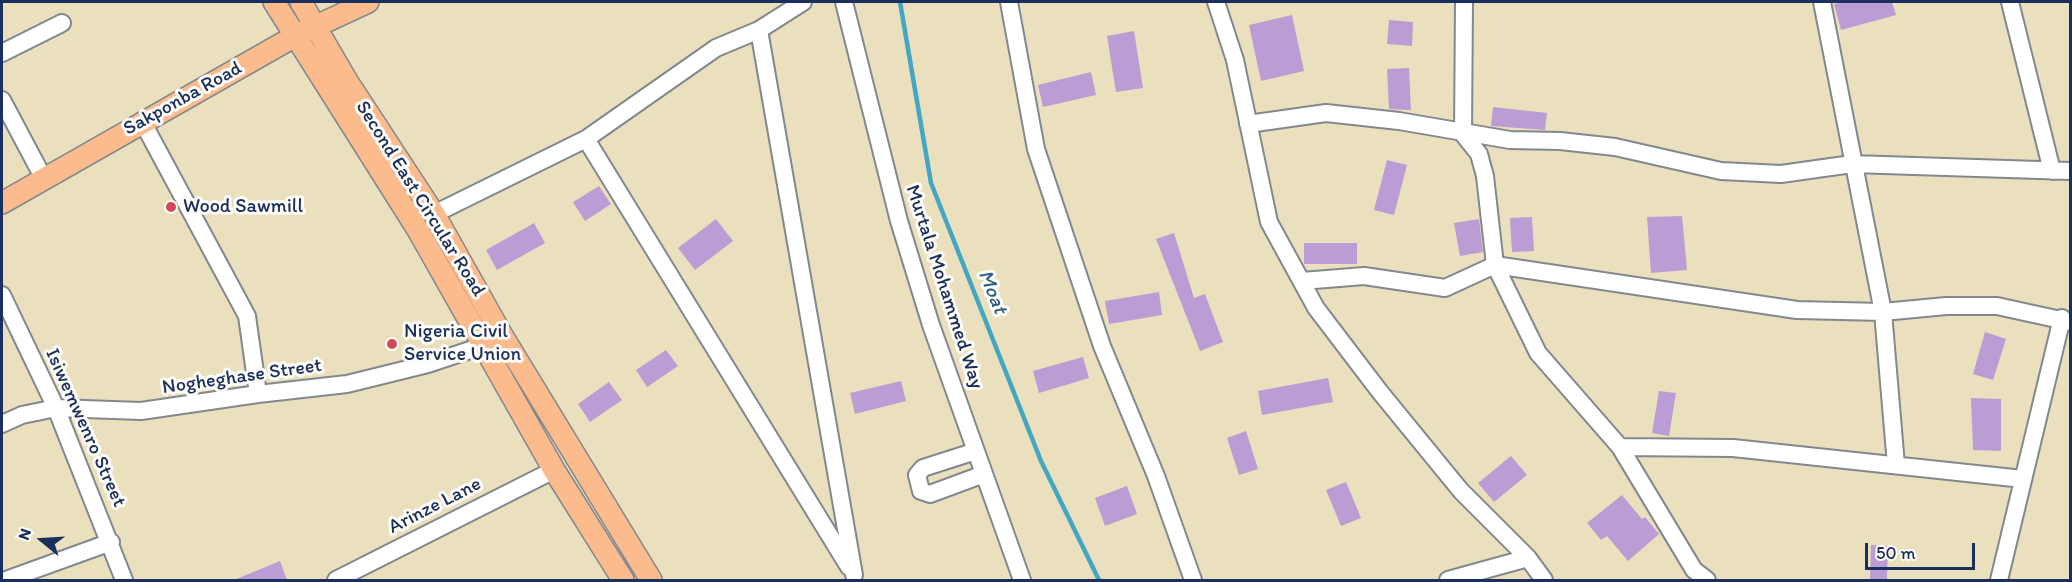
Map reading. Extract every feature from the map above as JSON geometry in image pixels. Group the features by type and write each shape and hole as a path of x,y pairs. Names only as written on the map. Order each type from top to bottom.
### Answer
{"main road":[{"name":"Second East Circular Road","path":"274,2 306,31 347,81 434,214 503,337 651,580"},
{"name":"Second East Circular Road","path":"301,2 306,31 554,470 623,580"},
{"name":"Sakponba Road","path":"2,203 142,121 306,31 368,2"}],"street":[{"path":"434,214 586,140 716,48 759,30 803,2"},
{"name":"Murtala Mohammed Way","path":"844,2 899,221 931,325 1022,580"},
{"path":"1009,2 1040,160 1102,346 1156,476 1193,580"},
{"path":"1216,2 1235,60 1269,222 1316,308 1461,491 1528,558 1544,580"},
{"path":"1464,2 1463,134 1479,154 1485,176 1495,266 1538,353 1620,447 1694,570 1707,580"},
{"path":"1822,2 1852,164 1883,312 1896,465"},
{"path":"2010,2 2052,171"},
{"path":"2,53 62,23"},
{"path":"759,30 855,578"},
{"path":"2,100 44,179"},
{"path":"1248,124 1326,113 1399,121 1463,134 1615,147 1721,171 1781,174 1852,164 2070,171"},
{"path":"142,121 247,316 258,394"},
{"path":"586,140 855,578"},
{"path":"1302,282 1364,276 1445,288 1495,266 1797,310 1883,312 1946,306 1997,306 2066,320 2023,479 1999,580"},
{"name":"Isiwemwenro Street","path":"2,295 56,408 111,542 124,580"},
{"name":"Nogheghase Street","path":"2,424 22,415 56,408 141,411 347,384 428,364 485,345"},
{"path":"1620,447 1733,448 2023,479"},
{"path":"976,451 923,468 917,475 921,491 930,494 984,474"},
{"name":"Arinze Lane","path":"336,580 554,470"},
{"path":"6,580 111,542"},
{"path":"1448,580 1528,558"}],"building":[{"path":"1892,2 1896,15 1841,30 1834,4"},
{"path":"1292,15 1304,71 1261,81 1249,25"},
{"path":"1389,20 1413,22 1412,46 1387,44"},
{"path":"1134,31 1143,88 1116,92 1107,36"},
{"path":"1409,68 1411,110 1389,109 1387,69"},
{"path":"1091,72 1096,95 1043,107 1038,85"},
{"path":"1493,107 1547,113 1545,130 1491,126"},
{"path":"1387,160 1407,165 1394,215 1374,210"},
{"path":"599,186 611,204 585,221 573,202"},
{"path":"1682,216 1687,270 1651,273 1647,217"},
{"path":"1532,217 1534,251 1512,252 1510,218"},
{"path":"716,219 733,241 695,270 678,248"},
{"path":"1479,219 1483,252 1460,256 1454,223"},
{"path":"534,223 545,243 497,270 486,250"},
{"path":"1174,233 1194,298 1205,294 1223,342 1200,351 1156,239"},
{"path":"1304,243 1357,243 1357,264 1304,264"},
{"path":"1159,292 1162,315 1109,324 1105,301"},
{"path":"1985,332 2006,339 1993,380 1973,374"},
{"path":"666,350 678,366 647,387 636,370"},
{"path":"1083,357 1089,378 1039,393 1033,371"},
{"path":"1328,378 1333,402 1262,415 1258,391"},
{"path":"901,381 906,401 855,414 850,393"},
{"path":"609,382 622,400 590,422 578,404"},
{"path":"1659,391 1676,393 1669,436 1652,433"},
{"path":"1971,398 2001,399 2001,451 1973,450"},
{"path":"1246,431 1258,469 1239,475 1227,438"},
{"path":"1511,456 1527,475 1494,502 1478,483"},
{"path":"1346,482 1361,518 1341,526 1326,490"},
{"path":"1127,486 1137,514 1105,526 1095,498"},
{"path":"1622,495 1642,519 1645,517 1659,534 1628,561 1607,536 1601,540 1587,523"},
{"path":"1871,545 1888,546 1887,580 1870,580"},
{"path":"280,561 287,580 234,580"}],"waterway":[{"name":"Moat","path":"900,2 931,183 1041,461 1099,580"}],"place":[{"name":"Wood Sawmill","path":"171,207"},
{"name":"Nigeria Civil Service Union","path":"392,344"}]}
